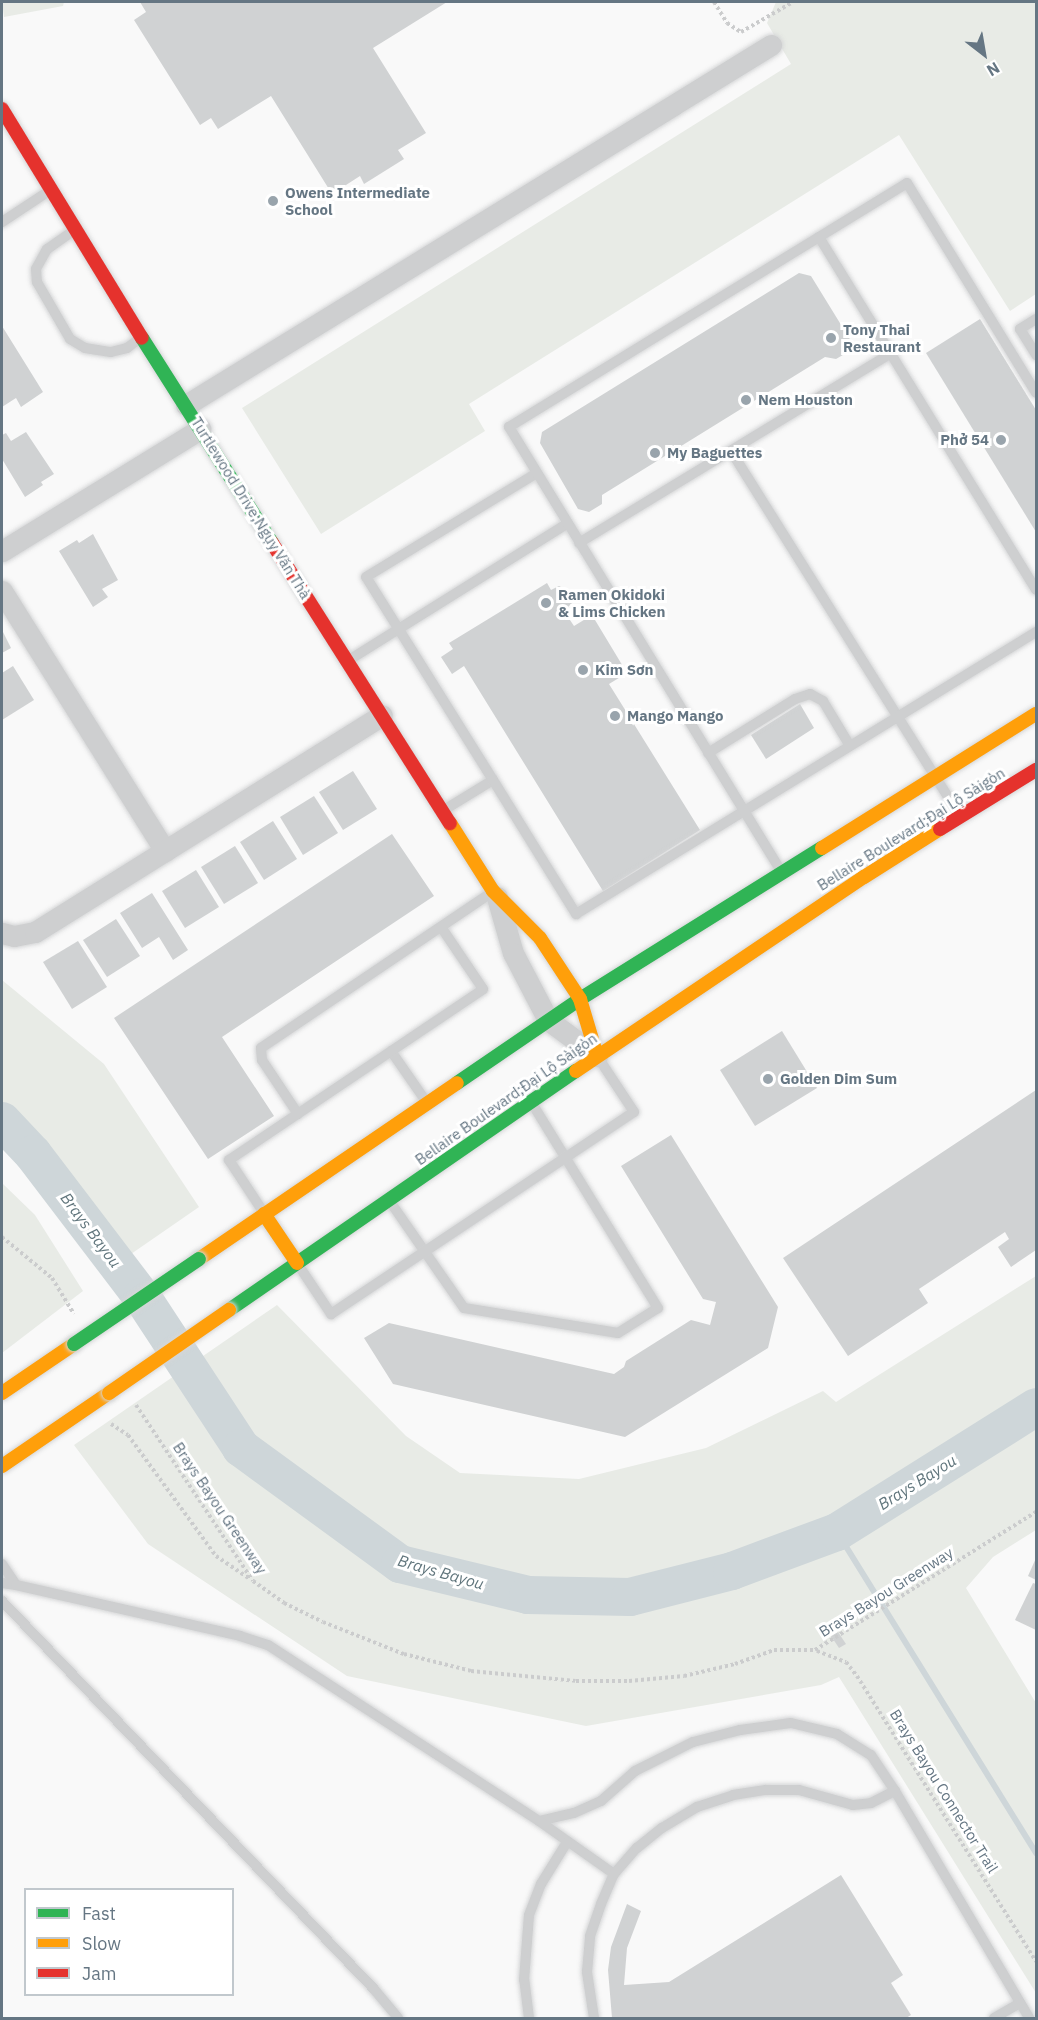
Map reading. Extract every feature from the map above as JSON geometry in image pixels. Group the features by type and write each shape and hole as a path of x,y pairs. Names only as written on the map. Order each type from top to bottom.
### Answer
{"main road":[{"name":"Turtlewood Drive;Ngụy Văn Thà","path":"4,113 142,338 495,894 540,938 580,999 597,1056"},
{"path":"2,1394 548,1020 1036,714"},
{"name":"Bellaire Boulevard;Đại Lộ Sàigòn","path":"2,1467 597,1056 864,877 1036,770"},
{"path":"264,1214 297,1263"}],"street":[{"path":"186,405 771,45"},
{"path":"2,550 200,429"},
{"path":"2,591 165,850"},
{"path":"2,933 15,936 35,932 381,715"},
{"name":"Turtlewood Drive;Ngụy Văn Thà","path":"495,894 513,953 548,1020 597,1056"}],"lane":[{"path":"781,872 509,427 907,183 1036,393"},
{"path":"2,222 51,190"},
{"path":"75,230 47,249 36,269 37,282 70,339 85,348 111,352 127,348 142,338"},
{"path":"819,237 1035,585"},
{"path":"1036,319 1020,329 1036,355"},
{"path":"579,543 891,353"},
{"path":"731,451 961,817"},
{"path":"537,473 366,577 576,914 1036,632"},
{"path":"347,661 568,523"},
{"path":"708,753 795,699 810,694 823,700 850,747"},
{"path":"442,812 493,780"},
{"path":"298,1114 262,1060 261,1048 441,927 495,894"},
{"path":"264,1214 230,1160 483,989 441,927"},
{"path":"391,1051 427,1103"},
{"path":"297,1263 331,1314 634,1112 597,1056"},
{"path":"389,1200 464,1308 618,1333 658,1308 531,1102"},
{"path":"2,1564 16,1585"},
{"path":"2,1583 240,1636 268,1645 539,1821 614,1874"},
{"path":"2,1600 373,1988 398,2019"},
{"path":"539,1821 574,1813 602,1801 635,1771 693,1742 740,1730 791,1723 837,1734 871,1755 896,1791 1029,2019"},
{"path":"594,2019 587,1972 590,1936 614,1874 637,1848 663,1828 698,1808 734,1795 799,1790 853,1805 871,1803 896,1791"},
{"path":"529,2019 524,1980 529,1915 541,1884 567,1842"},
{"path":"994,2019 1020,2003"}],"path":[{"path":"714,2 727,23 741,32 793,2"},
{"path":"2,1237 52,1278 75,1316"},
{"name":"Brays Bayou Greenway","path":"129,1395 253,1581 284,1603 323,1622 404,1654 471,1671 576,1681 629,1681 684,1676 735,1664 774,1650 815,1650 1036,1512"},
{"path":"93,1404 105,1420 128,1436 216,1556 253,1581"},
{"name":"Brays Bayou Connector Trail","path":"815,1650 846,1662 857,1676 1036,1961"}],"shaded area":[{"path":"2,2 64,2 63,6 4,17"},
{"path":"776,2 1036,2 1036,294 1010,311 899,135 469,404 485,431 321,534 242,408 791,64 767,23"},
{"path":"2,980 104,1064 199,1207 118,1263 93,1221 2,1118"},
{"path":"2,1183 35,1215 83,1291 2,1353"},
{"path":"1036,1276 1036,1530 993,1557 966,1588 1036,1703 1036,1993 839,1677 821,1685 586,1726 347,1676 148,1544 74,1445 277,1305 406,1436 460,1473 579,1479 706,1448 823,1391 836,1402"}],"building":[{"path":"140,2 447,2 373,48 426,133 398,150 404,159 364,184 360,176 332,194 271,96 218,129 211,118 200,125 134,20 146,12"},
{"path":"799,273 811,276 851,341 848,352 836,359 825,357 602,495 602,504 589,512 578,509 540,443 542,432"},
{"path":"980,319 1036,410 1036,532 926,353"},
{"path":"2,326 43,392 21,407 16,398 2,407"},
{"path":"26,432 54,474 41,482 43,485 25,497 2,459 2,435 6,433 11,441"},
{"path":"93,534 118,580 102,589 108,597 93,607 59,551"},
{"path":"547,583 551,590 559,586 571,592 572,603 564,611 574,626 592,615 627,673 609,684 700,830 603,891 464,666 452,674 441,657 453,649 449,643"},
{"path":"2,630 11,648 2,653"},
{"path":"13,666 34,700 2,720 2,673"},
{"path":"800,704 814,728 766,759 751,735"},
{"path":"353,771 377,809 343,830 319,792"},
{"path":"314,796 338,833 303,855 280,817"},
{"path":"273,821 297,859 264,880 240,842"},
{"path":"392,834 434,896 222,1037 274,1116 208,1159 114,1018"},
{"path":"235,846 258,883 224,904 201,867"},
{"path":"196,870 219,907 185,928 162,891"},
{"path":"152,893 188,950 173,960 159,937 142,948 120,913"},
{"path":"116,919 140,956 107,977 83,940"},
{"path":"78,941 107,987 72,1009 43,962"},
{"name":"Golden Dim Sum","path":"782,1031 817,1088 755,1126 720,1070"},
{"path":"1036,1090 1036,1250 1011,1267 998,1247 1009,1239 1005,1232 919,1289 928,1303 848,1356 783,1258"},
{"path":"671,1135 778,1307 768,1348 625,1437 393,1384 364,1338 389,1323 614,1374 624,1367 626,1361 691,1320 710,1325 716,1302 703,1299 621,1166"},
{"path":"1036,1558 1036,1580 1028,1576"},
{"path":"1033,1583 1036,1584 1036,1630 1015,1620"},
{"path":"838,1632 846,1644 839,1648 831,1636"},
{"path":"841,1875 903,1975 891,1983 911,2015 906,2018 612,2018 608,1970 611,1947 627,1904 641,1911 627,1948 624,1985 669,1982"}],"waterway":[{"name":"Brays Bayou","path":"2,1121 33,1154 142,1297 241,1448 400,1564 528,1595 630,1597 732,1571 837,1532 1036,1407"},
{"path":"837,1532 1036,1853"}],"traffic: fast":[{"path":"142,338 272,543"},
{"path":"457,1083 580,999 822,848"},
{"path":"229,1310 576,1071"},
{"path":"74,1344 199,1259"}],"traffic: slow":[{"path":"822,848 1036,714"},
{"path":"450,823 493,891 540,938 580,999 597,1056"},
{"path":"576,1071 864,877 940,829"},
{"path":"199,1259 457,1083"},
{"path":"264,1214 297,1263"},
{"path":"109,1393 229,1310"},
{"path":"2,1393 74,1344"},
{"path":"2,1466 109,1393"}],"traffic: jam":[{"path":"2,109 142,338"},
{"path":"272,543 450,823"},
{"path":"940,829 1036,770"}],"place":[{"name":"Owens Intermediate School","path":"273,201"},
{"name":"Tony Thai Restaurant","path":"831,338"},
{"name":"Nem Houston","path":"746,400"},
{"name":"Phở 54","path":"1001,440"},
{"name":"My Baguettes","path":"655,453"},
{"name":"Ramen Okidoki & Lims Chicken","path":"546,603"},
{"name":"Kim Sơn","path":"583,670"},
{"name":"Mango Mango","path":"615,716"},
{"name":"Golden Dim Sum","path":"768,1079"}]}
